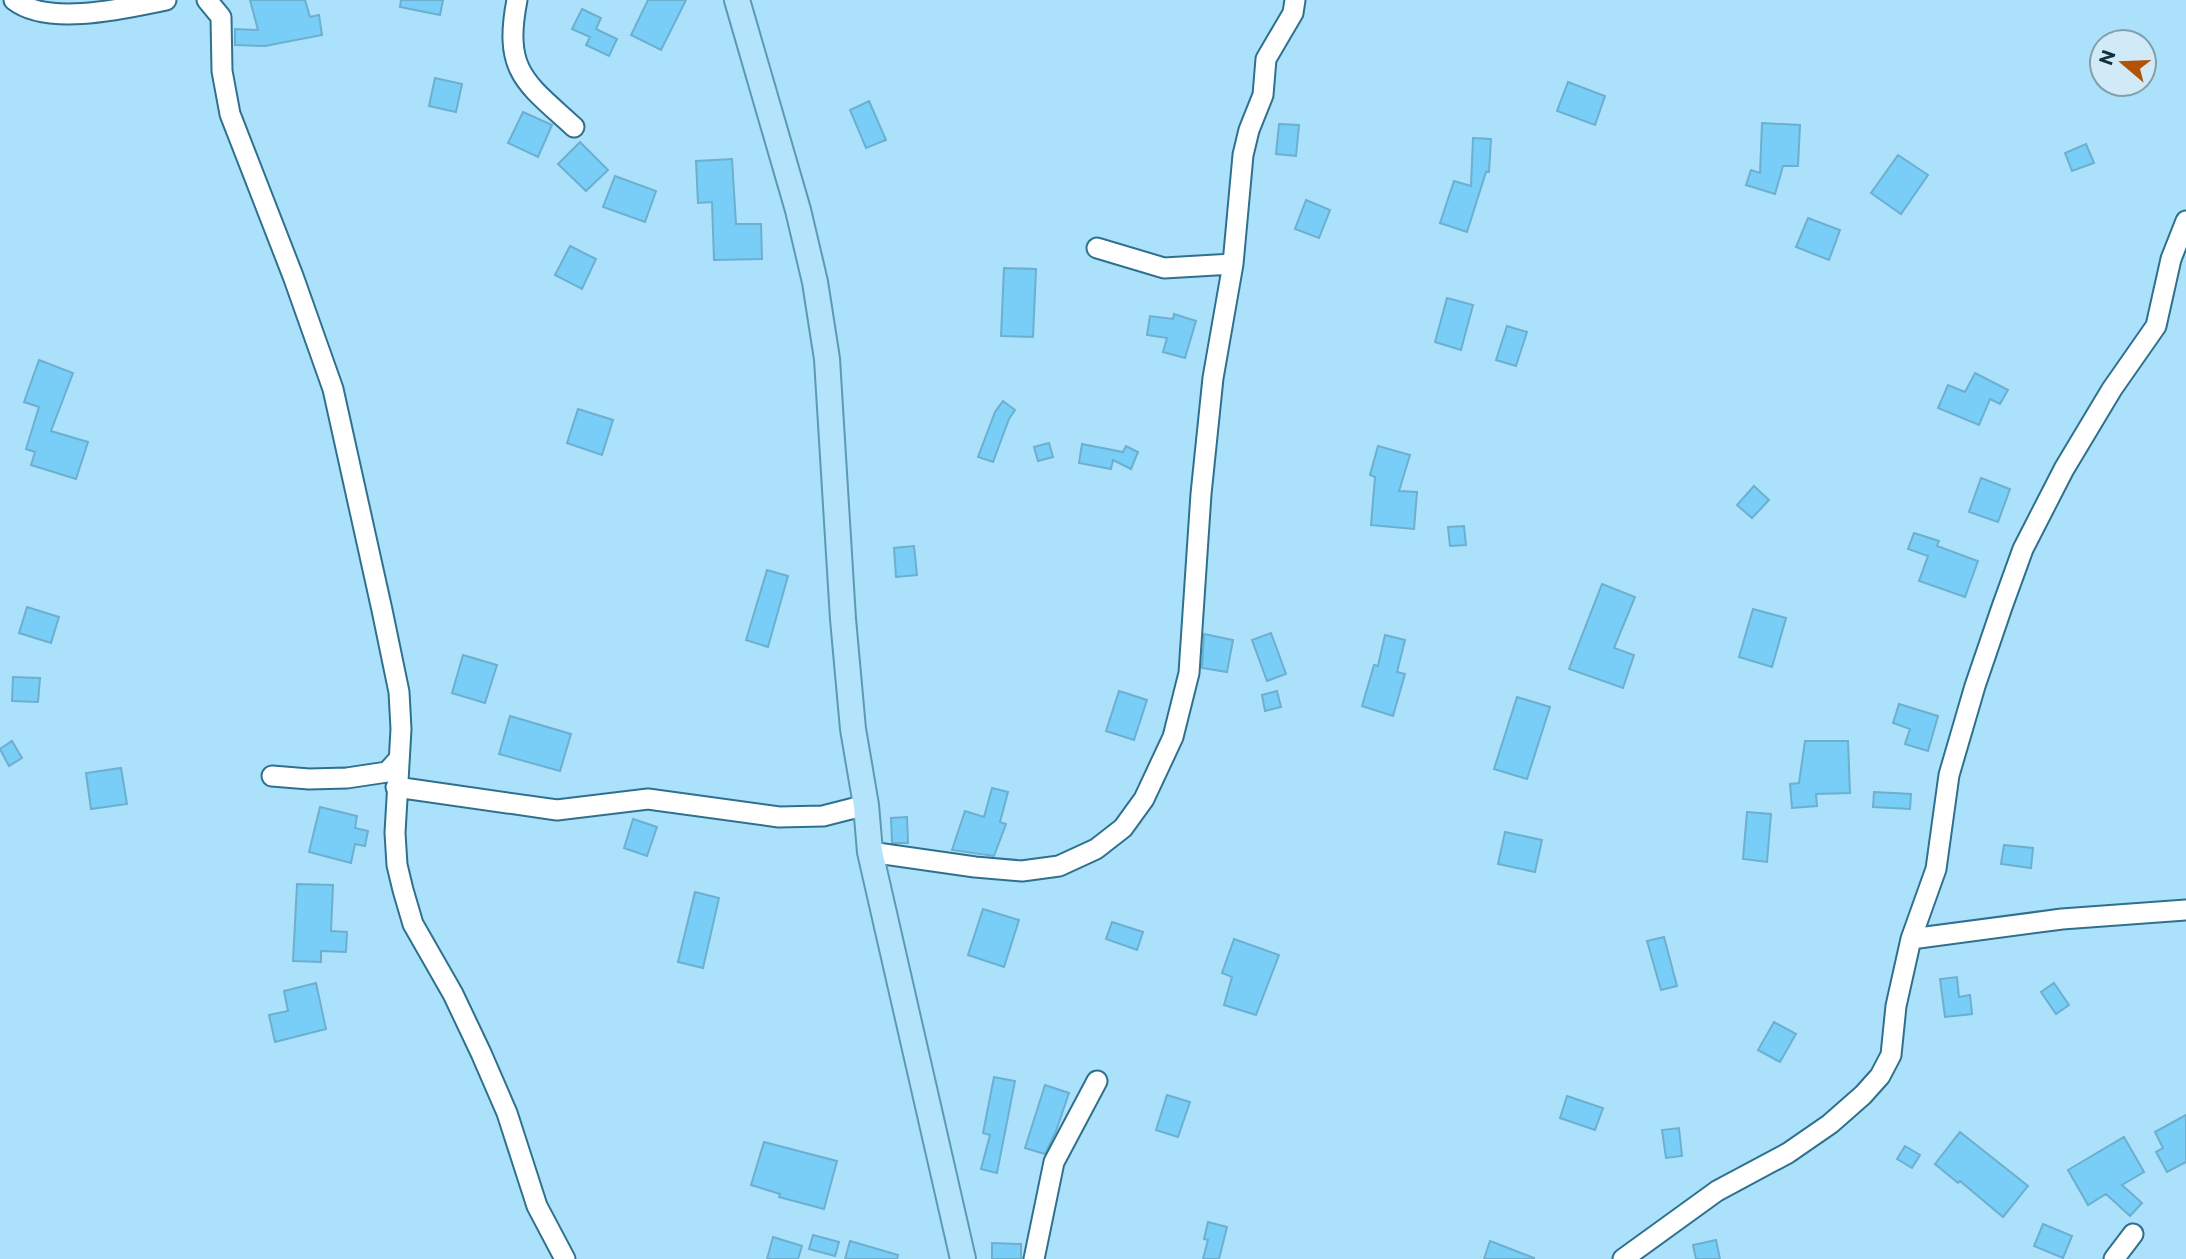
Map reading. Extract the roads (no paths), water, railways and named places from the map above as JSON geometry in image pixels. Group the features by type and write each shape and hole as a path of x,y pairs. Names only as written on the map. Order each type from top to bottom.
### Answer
{"main road":[{"path":"737,0 798,210 817,295 827,359 843,620 853,729 866,805 870,852 963,1259"}],"street":[{"path":"14,0 40,12 72,13 166,0"},
{"path":"207,0 221,17 222,71 229,114 293,275 333,388 399,692 401,729 396,787 397,866 413,924 453,994 481,1053 507,1113 537,1206 565,1259"},
{"path":"517,0 512,37 515,61 526,83 574,127"},
{"path":"870,852 1022,872 1059,866 1096,849 1123,828 1144,799 1173,737 1189,673 1201,494 1212,391 1233,264 1242,155 1264,95 1266,59 1293,13 1296,0"},
{"path":"1623,1259 1717,1191 1788,1153 1830,1124 1880,1076 1891,1055 1896,1006 1911,939 1936,869 1950,775 1975,686 2023,549 2064,469 2112,389 2155,326 2171,259 2186,221"},
{"path":"1097,248 1164,268 1233,264"},
{"path":"272,776 348,778 387,772 398,760"},
{"path":"396,787 557,810 648,799 790,817 823,816 866,805"},
{"path":"1911,939 2062,919 2186,910"},
{"path":"1034,1259 1054,1162 1097,1081"},
{"path":"2114,1259 2133,1234"}]}
